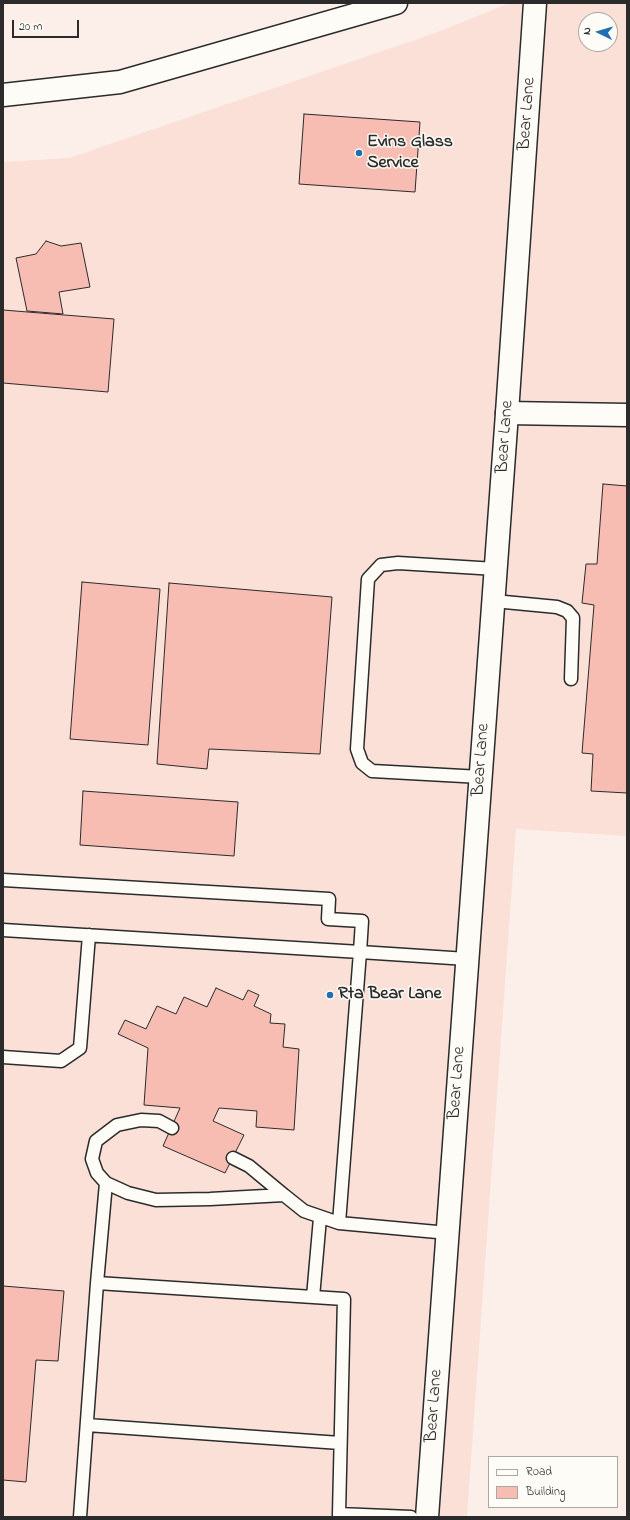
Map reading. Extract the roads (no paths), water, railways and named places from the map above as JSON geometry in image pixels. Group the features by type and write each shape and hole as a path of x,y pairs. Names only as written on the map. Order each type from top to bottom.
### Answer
{"street":[{"path":"3,95 120,82 396,3"},
{"name":"Bear Lane","path":"427,1517 494,601 535,3"},
{"path":"507,413 627,415"}],"lane":[{"path":"481,777 372,770 362,763 357,749 368,579 381,565 398,563 496,569"},
{"path":"494,601 557,607 567,610 573,618 571,679"},
{"path":"3,880 329,899 328,919 362,921 339,1223"},
{"path":"3,930 467,959"},
{"path":"3,1057 61,1061 80,1048 89,935"},
{"path":"172,1128 159,1121 141,1120 117,1125 96,1141 92,1159 97,1173 106,1183 128,1193 156,1200 284,1195"},
{"path":"233,1158 249,1166 304,1212 320,1218 339,1223 448,1233"},
{"path":"80,1517 97,1283 106,1183"},
{"path":"314,1297 320,1218"},
{"path":"97,1283 344,1299 339,1515 411,1517"},
{"path":"87,1425 340,1443"}],"place":[{"name":"Evins Glass Service","path":"359,153"},
{"name":"Rta Bear Lane","path":"330,995"}]}
